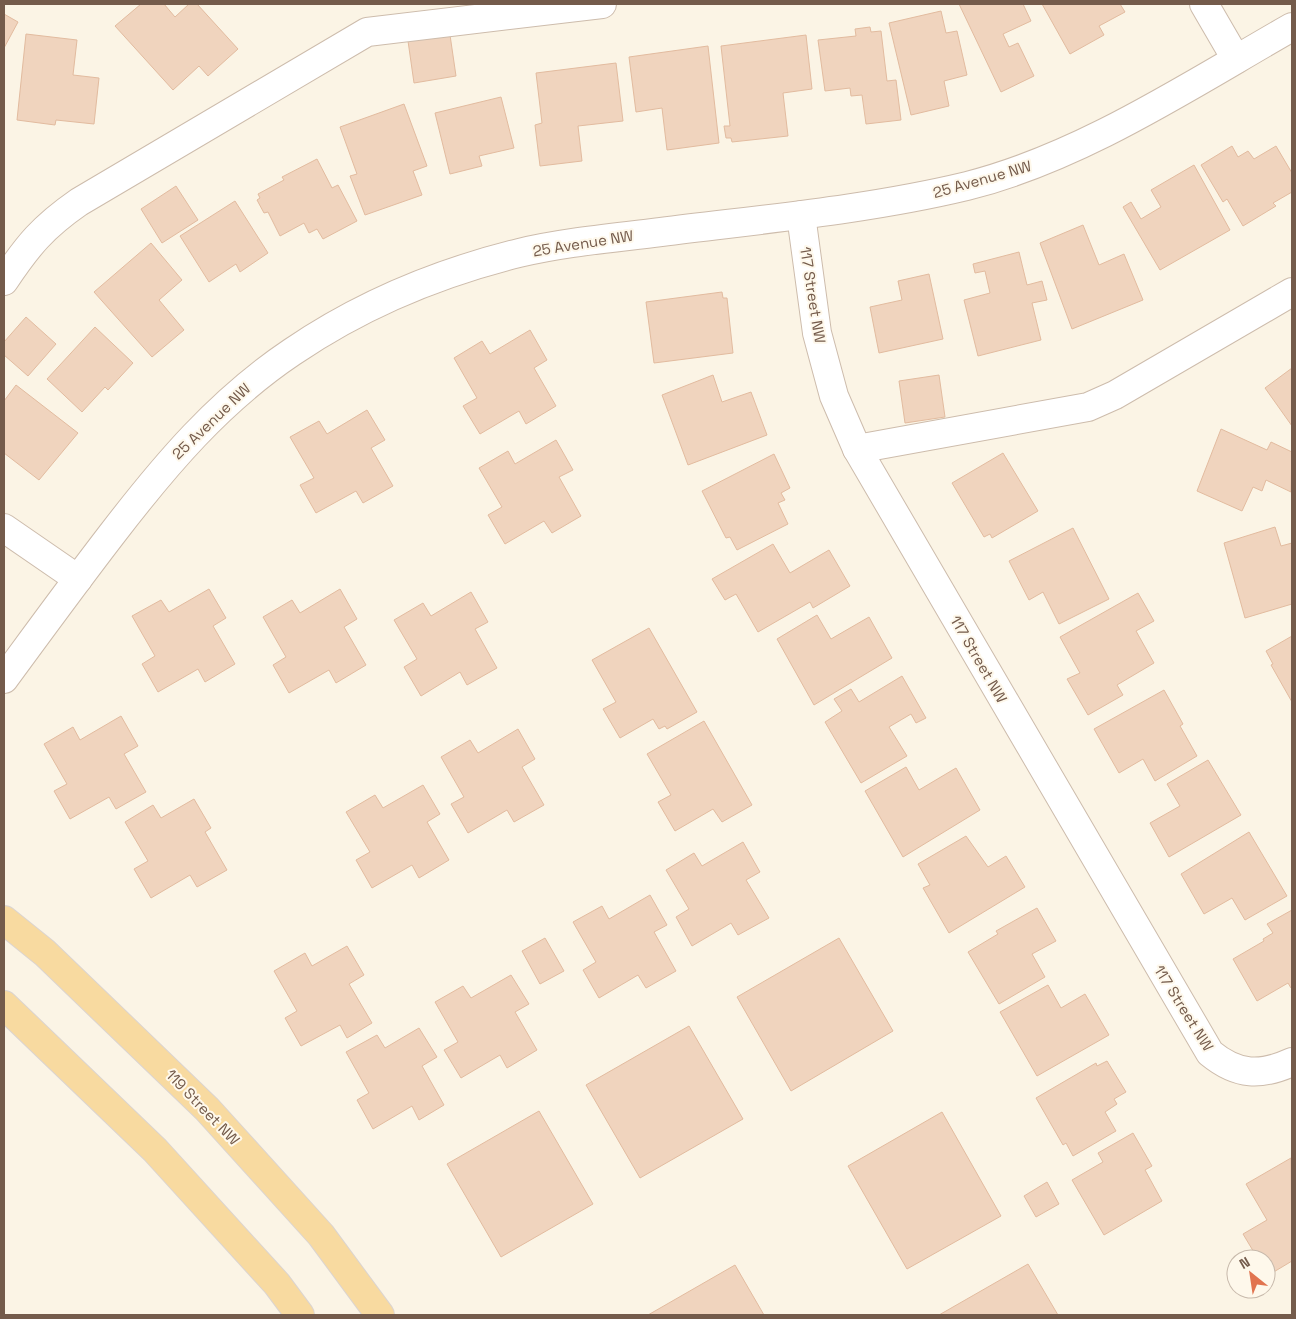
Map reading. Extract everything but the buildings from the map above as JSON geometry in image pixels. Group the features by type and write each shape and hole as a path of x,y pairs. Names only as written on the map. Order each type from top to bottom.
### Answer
{"main road":[{"name":"119 Street NW","path":"4,920 44,953 207,1109 321,1235 380,1315"},
{"path":"4,1005 155,1150 277,1284 300,1315"}],"street":[{"path":"4,281 24,251 50,222 79,202 367,32 602,4"},
{"path":"1204,4 1236,59"},
{"name":"25 Avenue NW","path":"4,679 156,477 190,438 242,388 315,337 386,298 461,269 522,252 605,239 801,215 918,196 1013,173 1109,131 1292,27"},
{"name":"117 Street NW","path":"801,215 817,333 834,396 857,449 1198,1036 1210,1053 1234,1069 1252,1072 1273,1070 1292,1062"},
{"path":"857,449 1088,406 1115,395 1292,292"},
{"path":"4,528 78,579"}]}
